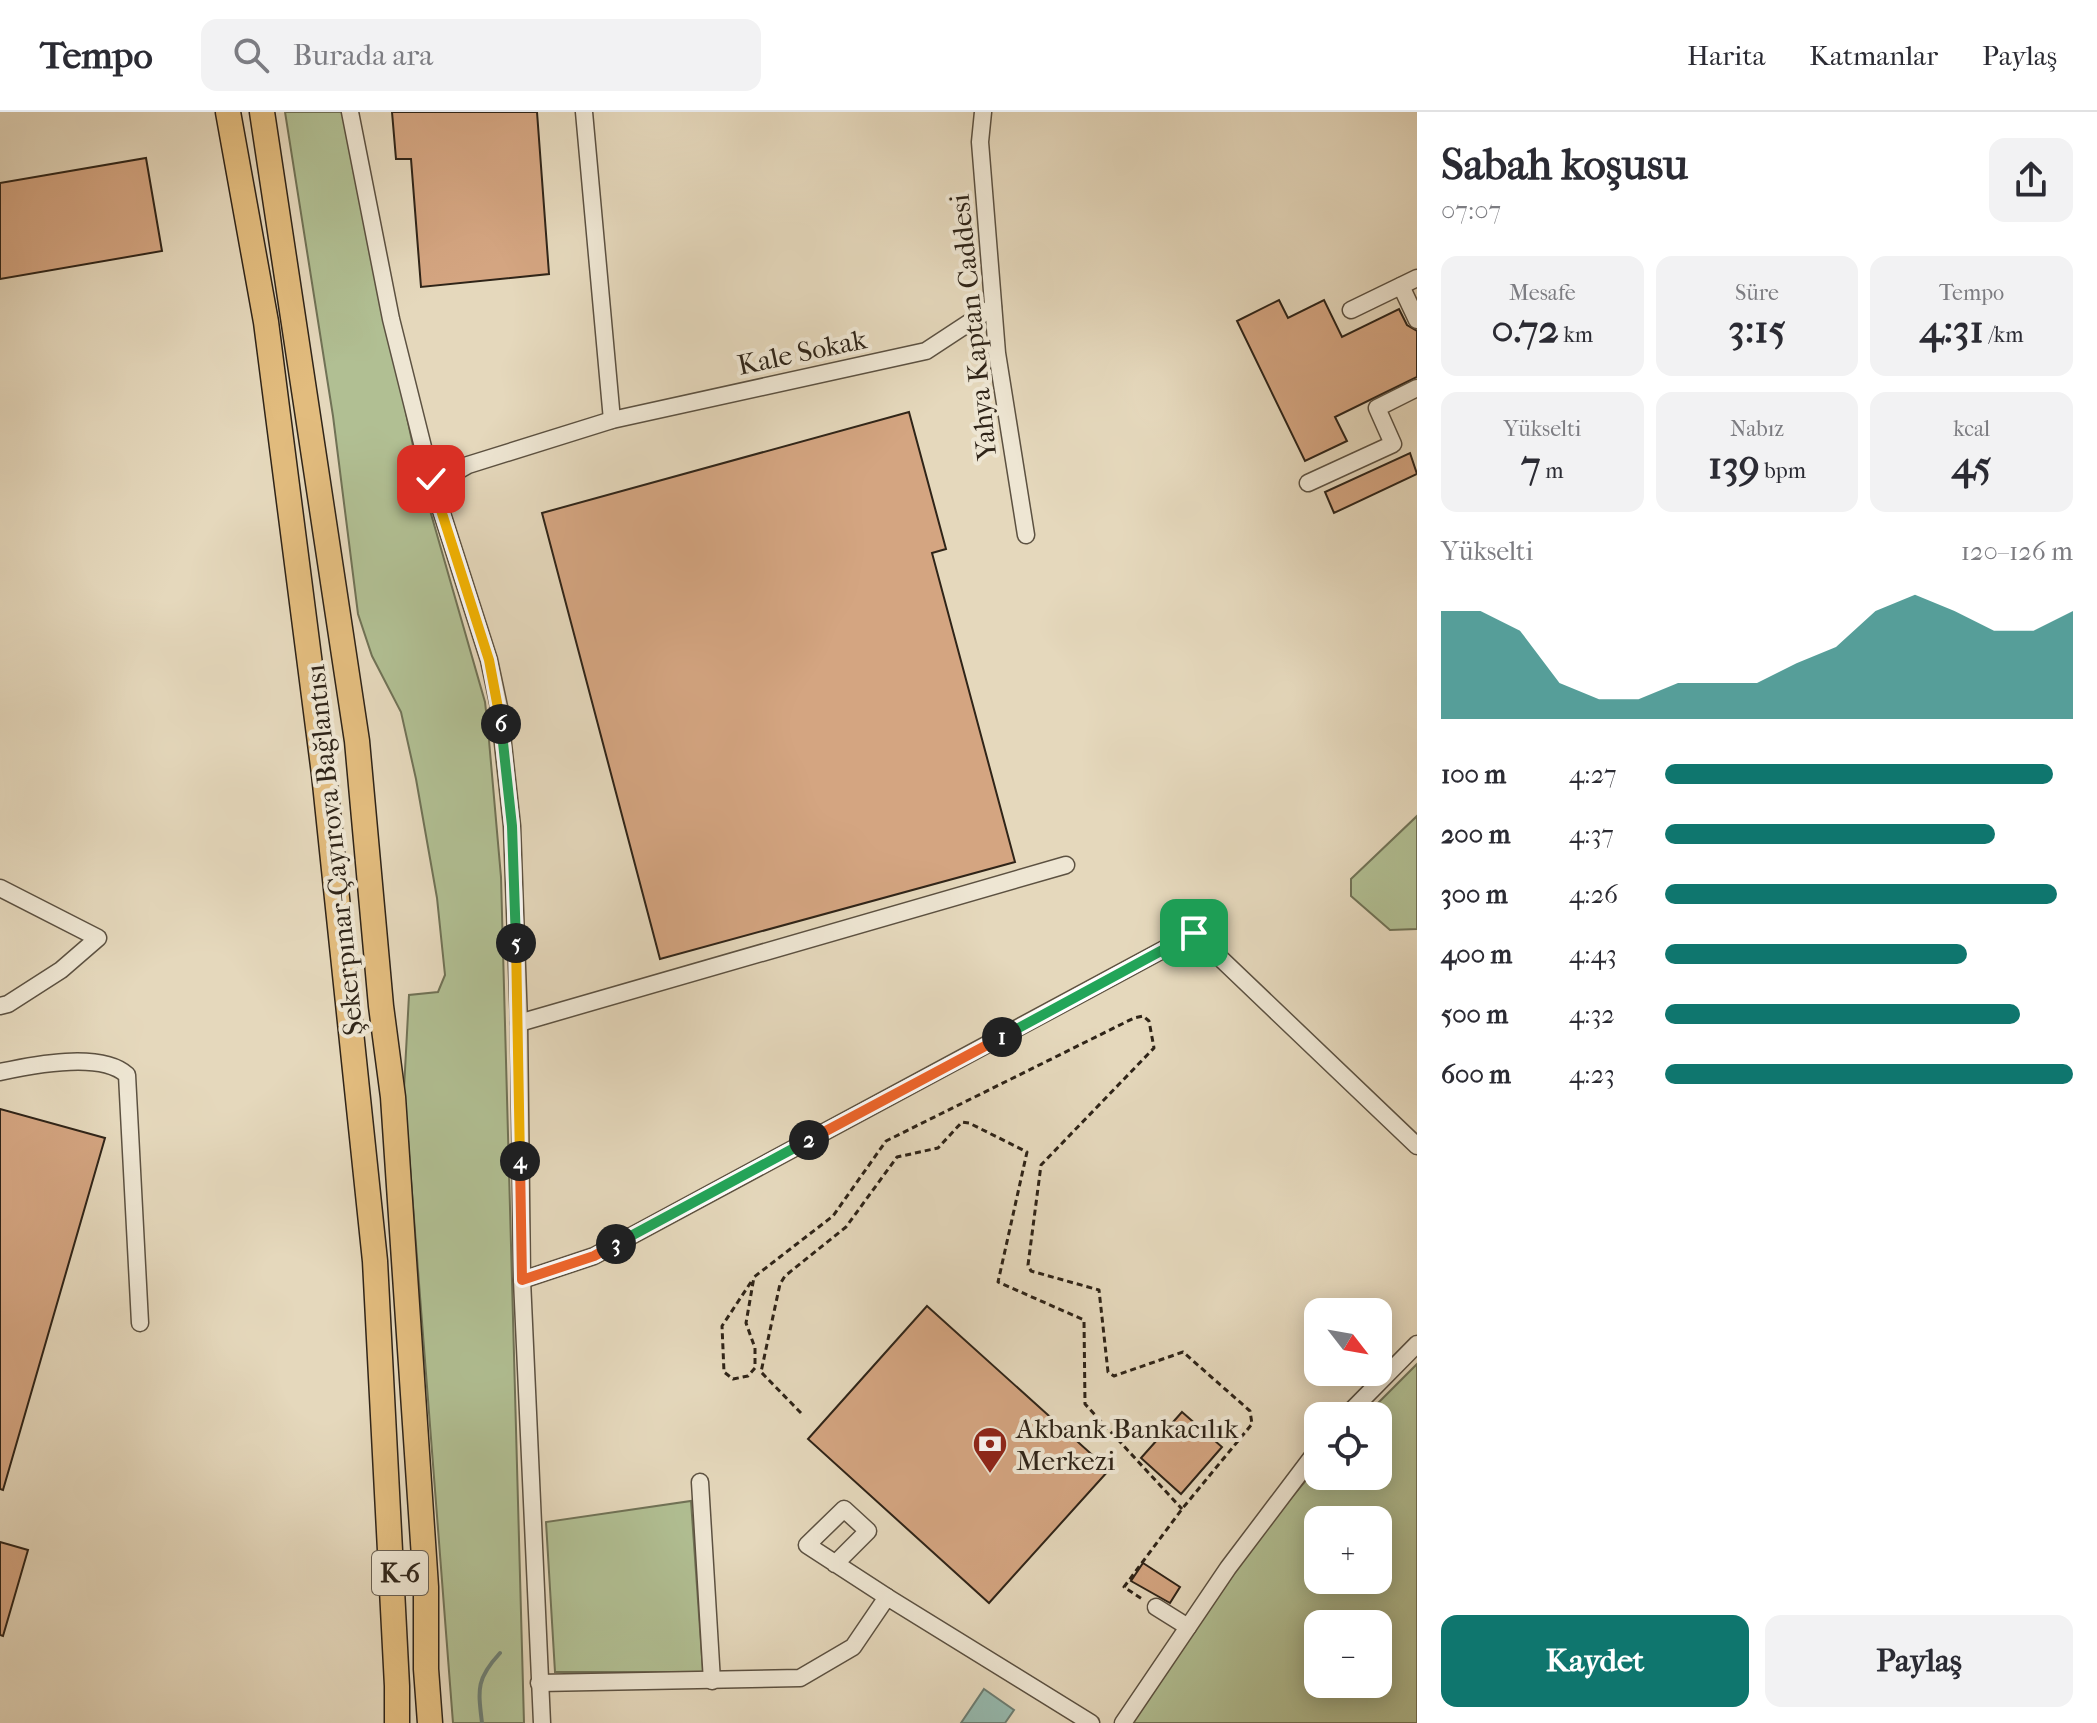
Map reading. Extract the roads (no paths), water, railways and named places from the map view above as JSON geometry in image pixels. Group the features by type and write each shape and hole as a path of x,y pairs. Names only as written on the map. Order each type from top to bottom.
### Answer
{"highway":[{"name":"Şekerpınar-Çayırova Bağlantısı","path":"262,112 357,741 381,1006 393,1097 426,1587"},
{"name":"Şekerpınar-Çayırova Bağlantısı","path":"229,117 266,322 324,774 375,1261 385,1424"},
{"name":"K-6","path":"385,1424 397,1723"},
{"name":"K-6","path":"385,1424 402,1592 409,1723"},
{"name":"K-6","path":"426,1587 426,1669 430,1723"},
{"name":"K-6","path":"426,1587 445,1723"}],"street":[{"path":"350,112 391,319 431,479 489,660 499,707 512,826 519,1023 522,1280 542,1723"},
{"path":"584,112 612,420"},
{"name":"Yahya Kaptan Caddesi","path":"983,112 980,142 997,353 1026,535"},
{"path":"1351,310 1417,278"},
{"path":"1401,286 1417,320"},
{"name":"Kale Sokak","path":"431,479 447,477 468,465 612,420 926,351 993,307"},
{"path":"1308,483 1393,444 1377,408 1417,388"},
{"path":"519,1023 1066,865"},
{"path":"0,888 98,938 61,970 0,1006"},
{"path":"522,1280 594,1256 1194,933 1417,1146"},
{"path":"0,1072 33,1064 86,1062 118,1067 127,1075 140,1323"},
{"path":"1360,1402 1417,1344"},
{"path":"1123,1723 1228,1568 1304,1468"},
{"path":"700,1482 712,1681"},
{"path":"835,1564 1091,1723"},
{"path":"539,1683 800,1678 853,1647 887,1597"},
{"path":"1156,1607 1188,1627"}],"water":[{"path":"984,1689 1014,1710 1005,1723 961,1723"}],"waterway":[{"path":"482,1723 480,1685 486,1670 500,1653"}],"place":[{"name":"Akbank Bankacılık Merkezi","path":"990,1475"}]}
